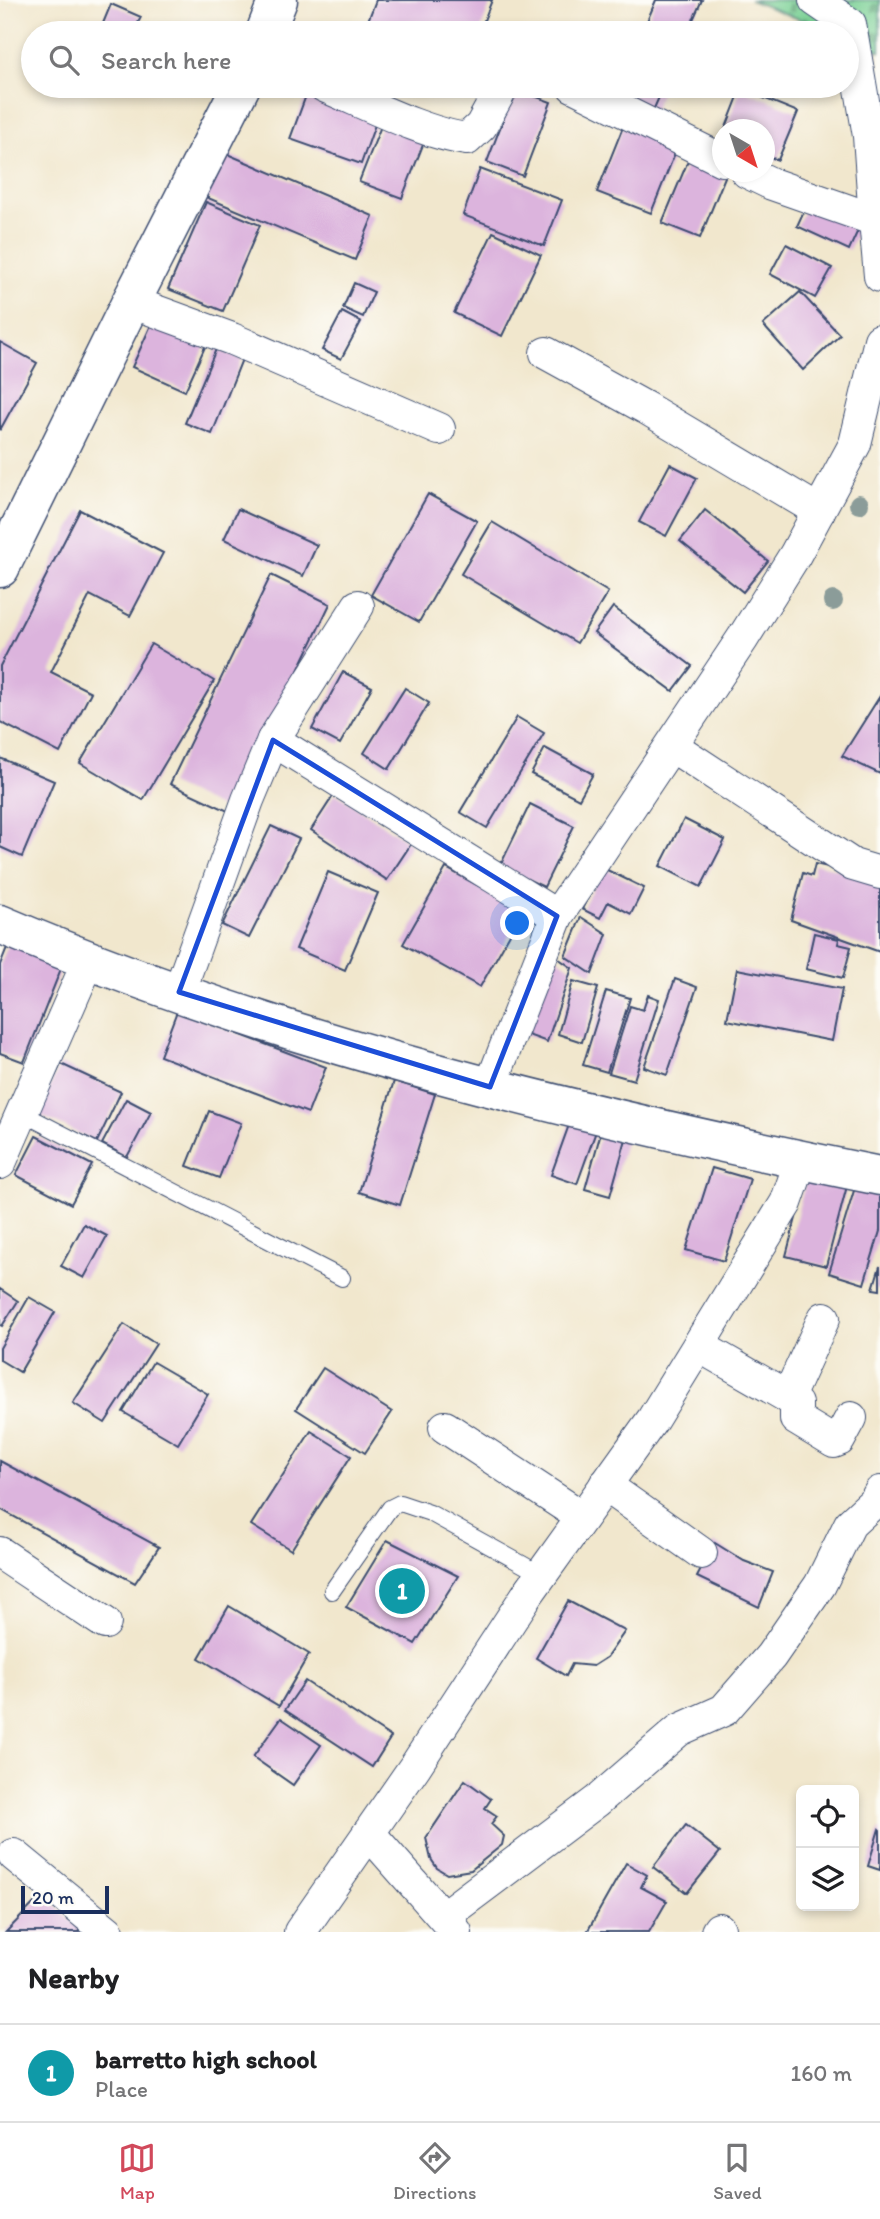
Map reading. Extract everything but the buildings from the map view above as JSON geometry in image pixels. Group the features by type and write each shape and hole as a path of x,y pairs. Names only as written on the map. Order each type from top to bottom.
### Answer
{"street":[{"path":"270,21 278,0"},
{"path":"815,0 846,21"},
{"path":"859,77 869,136 880,276"},
{"path":"0,568 9,531 131,302 235,98"},
{"path":"353,98 452,137 467,138 481,126 496,98"},
{"path":"597,98 712,155"},
{"path":"768,182 875,220"},
{"path":"131,302 232,339 439,429"},
{"path":"490,1087 557,916 788,567 855,444 880,340"},
{"path":"546,353 646,408 819,511"},
{"path":"179,992 248,800 273,740 358,606"},
{"path":"273,740 557,916"},
{"path":"672,746 853,865 880,873"},
{"path":"0,924 88,962 362,1052 490,1087 880,1176"},
{"path":"0,1163 88,962"},
{"path":"300,1932 582,1517 653,1419 786,1203 802,1160"},
{"path":"788,1397 824,1318"},
{"path":"699,1346 788,1397 796,1404 796,1419 834,1442 839,1440 851,1418"},
{"path":"445,1427 582,1517"},
{"path":"605,1485 701,1553"},
{"path":"369,1833 450,1924 679,1730 724,1710 771,1656 820,1585 850,1524 875,1501 880,1492"},
{"path":"0,1553 105,1623"},
{"path":"14,1855 108,1932"}],"lane":[{"path":"22,1113 342,1278"},
{"path":"332,1591 390,1508 400,1503 430,1513 542,1576"}],"highlighted area":[{"path":"273,740 557,916 490,1087 179,992"}],"green space":[{"path":"750,0 880,0 880,51 859,43 859,21 804,21"}],"place":[{"name":"barretto high school","path":"402,1591"}]}
